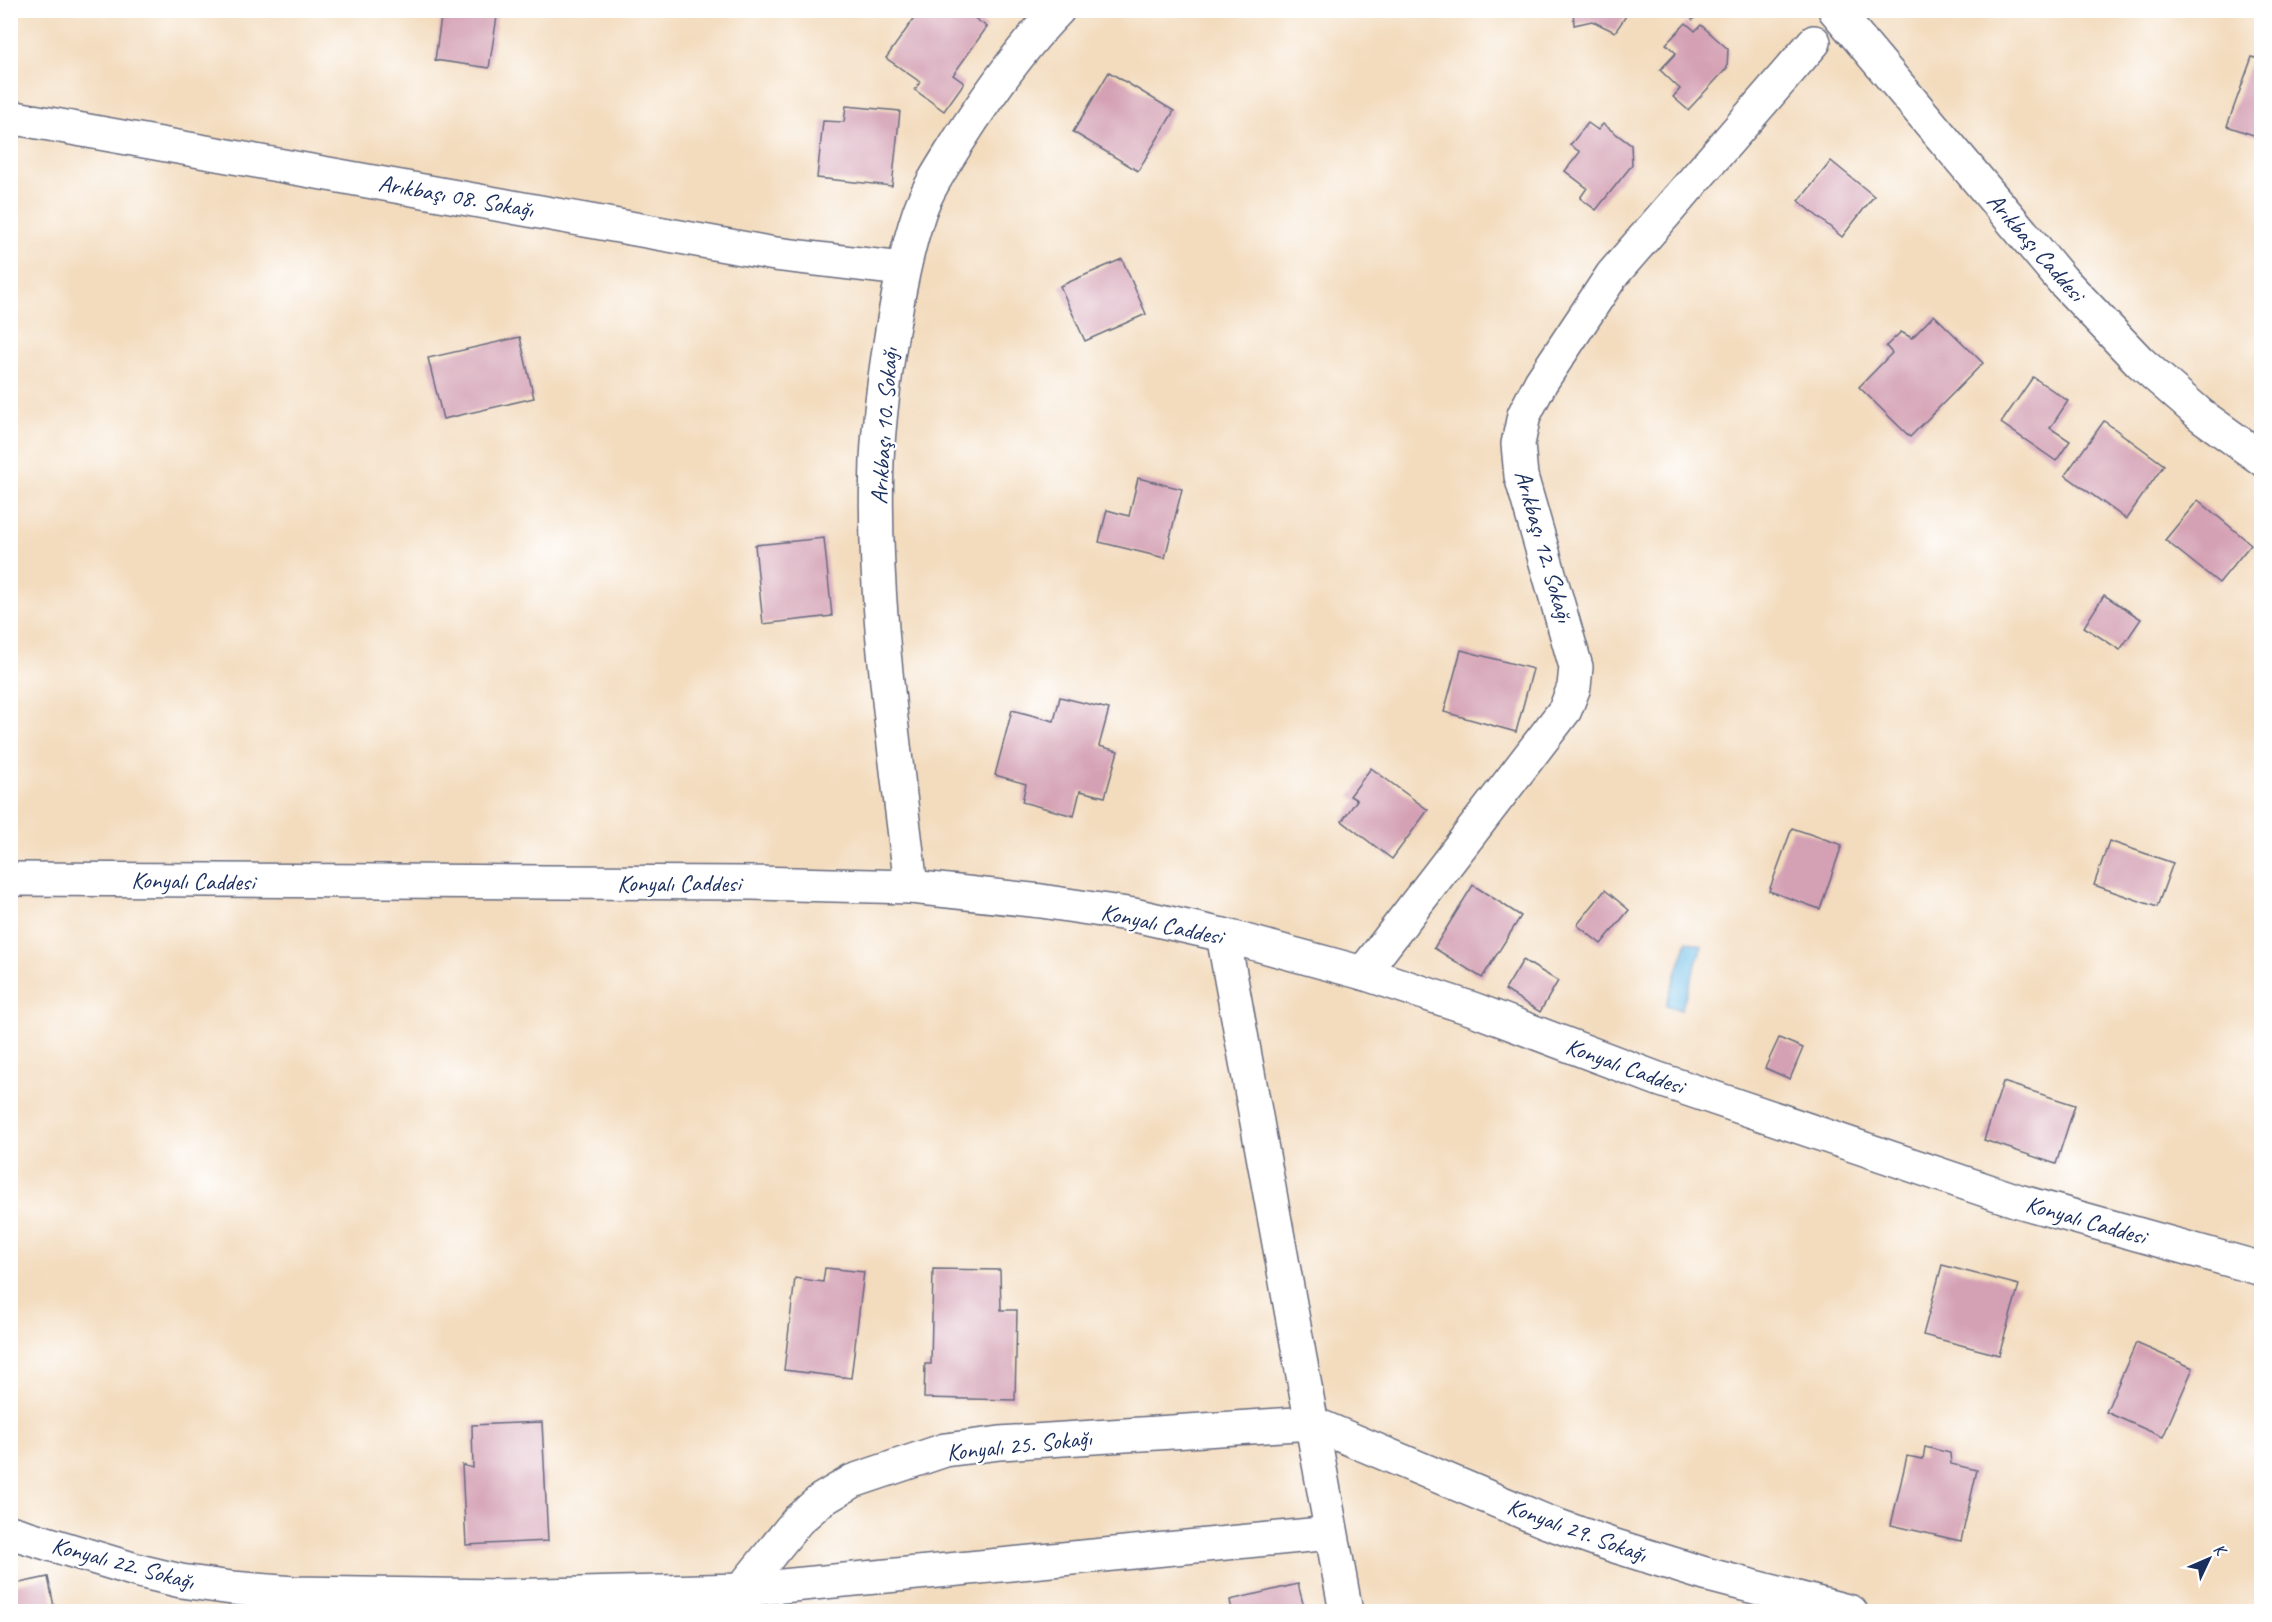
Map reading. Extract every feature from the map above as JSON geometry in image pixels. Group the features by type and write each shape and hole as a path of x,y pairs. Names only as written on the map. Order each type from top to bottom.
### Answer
{"street":[{"name":"Arıkbaşı 10. Sokağı","path":"911,887 886,663 878,551 877,460 886,369 902,269 920,211 940,170 1017,57 1058,10"},
{"name":"Arıkbaşı Caddesi","path":"1835,10 2062,280 2140,362 2202,416 2262,459"},
{"name":"Arıkbaşı 12. Sokağı","path":"1364,973 1565,710 1574,687 1576,668 1569,636 1521,476 1518,444 1524,415 1541,382 1611,275 1814,42"},
{"name":"Arıkbaşı 08. Sokağı","path":"10,117 775,254 902,269"},
{"name":"Konyalı Caddesi","path":"10,879 751,883 911,887 1134,915 1223,935 1364,973 1473,1009 1658,1079 2004,1196 2262,1269"},
{"path":"1223,935 1346,1611"},
{"name":"Konyalı 25. Sokağı","path":"750,1601 798,1520 822,1500 853,1481 945,1450 1000,1443 1311,1424"},
{"name":"Konyalı 29. Sokağı","path":"1311,1424 1547,1522 1590,1537 1705,1574 1851,1611"},
{"name":"Konyalı 22. Sokağı","path":"10,1532 139,1571 181,1581 232,1588 294,1593 750,1601 1331,1533"}],"water":[{"path":"1687,941 1702,946 1681,1010 1666,1005"}],"building":[{"path":"442,10 498,10 489,68 435,60"},
{"path":"920,10 963,10 987,27 953,75 964,83 944,111 915,90 920,82 886,58"},
{"path":"1573,10 1622,10 1626,16 1615,32 1592,21 1574,25"},
{"path":"1682,10 1702,10 1693,20"},
{"path":"1686,23 1695,31 1701,25 1728,49 1727,68 1688,110 1673,97 1680,89 1660,70 1676,53 1666,44"},
{"path":"2252,57 2262,60 2262,138 2227,126"},
{"path":"1109,72 1174,111 1138,171 1073,132"},
{"path":"846,106 900,111 892,186 817,178 823,121 844,122"},
{"path":"1588,123 1598,130 1603,124 1631,145 1632,165 1596,210 1580,198 1587,188 1565,171 1580,152 1570,145"},
{"path":"1831,161 1874,196 1842,237 1799,201"},
{"path":"1122,259 1146,314 1085,341 1060,286"},
{"path":"1934,315 1983,363 1910,437 1859,387 1892,353 1886,346 1901,332 1912,338"},
{"path":"520,337 534,398 443,419 428,358"},
{"path":"2033,377 2068,401 2050,428 2070,441 2056,461 2001,423"},
{"path":"2104,421 2164,465 2126,519 2065,475"},
{"path":"1138,478 1182,489 1165,558 1099,542 1107,510 1129,516"},
{"path":"2198,500 2251,544 2219,583 2165,540"},
{"path":"824,538 832,616 763,624 755,545"},
{"path":"2104,595 2141,619 2120,650 2084,627"},
{"path":"1461,650 1533,669 1516,732 1444,712"},
{"path":"1060,697 1109,709 1099,746 1118,751 1105,797 1080,791 1074,816 1022,802 1026,784 995,775 1012,710 1054,721"},
{"path":"1371,768 1428,810 1392,859 1342,821 1357,800 1350,796"},
{"path":"1792,828 1842,845 1820,909 1769,891"},
{"path":"2109,841 2173,863 2157,907 2094,885"},
{"path":"1473,885 1521,916 1482,978 1434,948"},
{"path":"1605,890 1629,910 1601,944 1577,925"},
{"path":"1523,960 1558,981 1540,1012 1505,990"},
{"path":"1779,1038 1803,1048 1790,1079 1765,1068"},
{"path":"2003,1082 2075,1105 2056,1164 1984,1140"},
{"path":"1942,1265 2019,1285 1999,1355 1923,1335"},
{"path":"825,1268 864,1272 851,1378 784,1370 795,1278 823,1282"},
{"path":"933,1269 1000,1270 1001,1310 1017,1310 1015,1400 924,1398 925,1364 931,1364"},
{"path":"2136,1343 2193,1368 2163,1437 2106,1412"},
{"path":"542,1422 548,1541 466,1545 462,1465 473,1468 472,1425"},
{"path":"1925,1447 1950,1453 1951,1464 1977,1470 1961,1541 1891,1525 1907,1456 1923,1459"},
{"path":"48,1577 55,1611 10,1611 10,1585"},
{"path":"1298,1584 1305,1611 1232,1611 1230,1600"}]}
